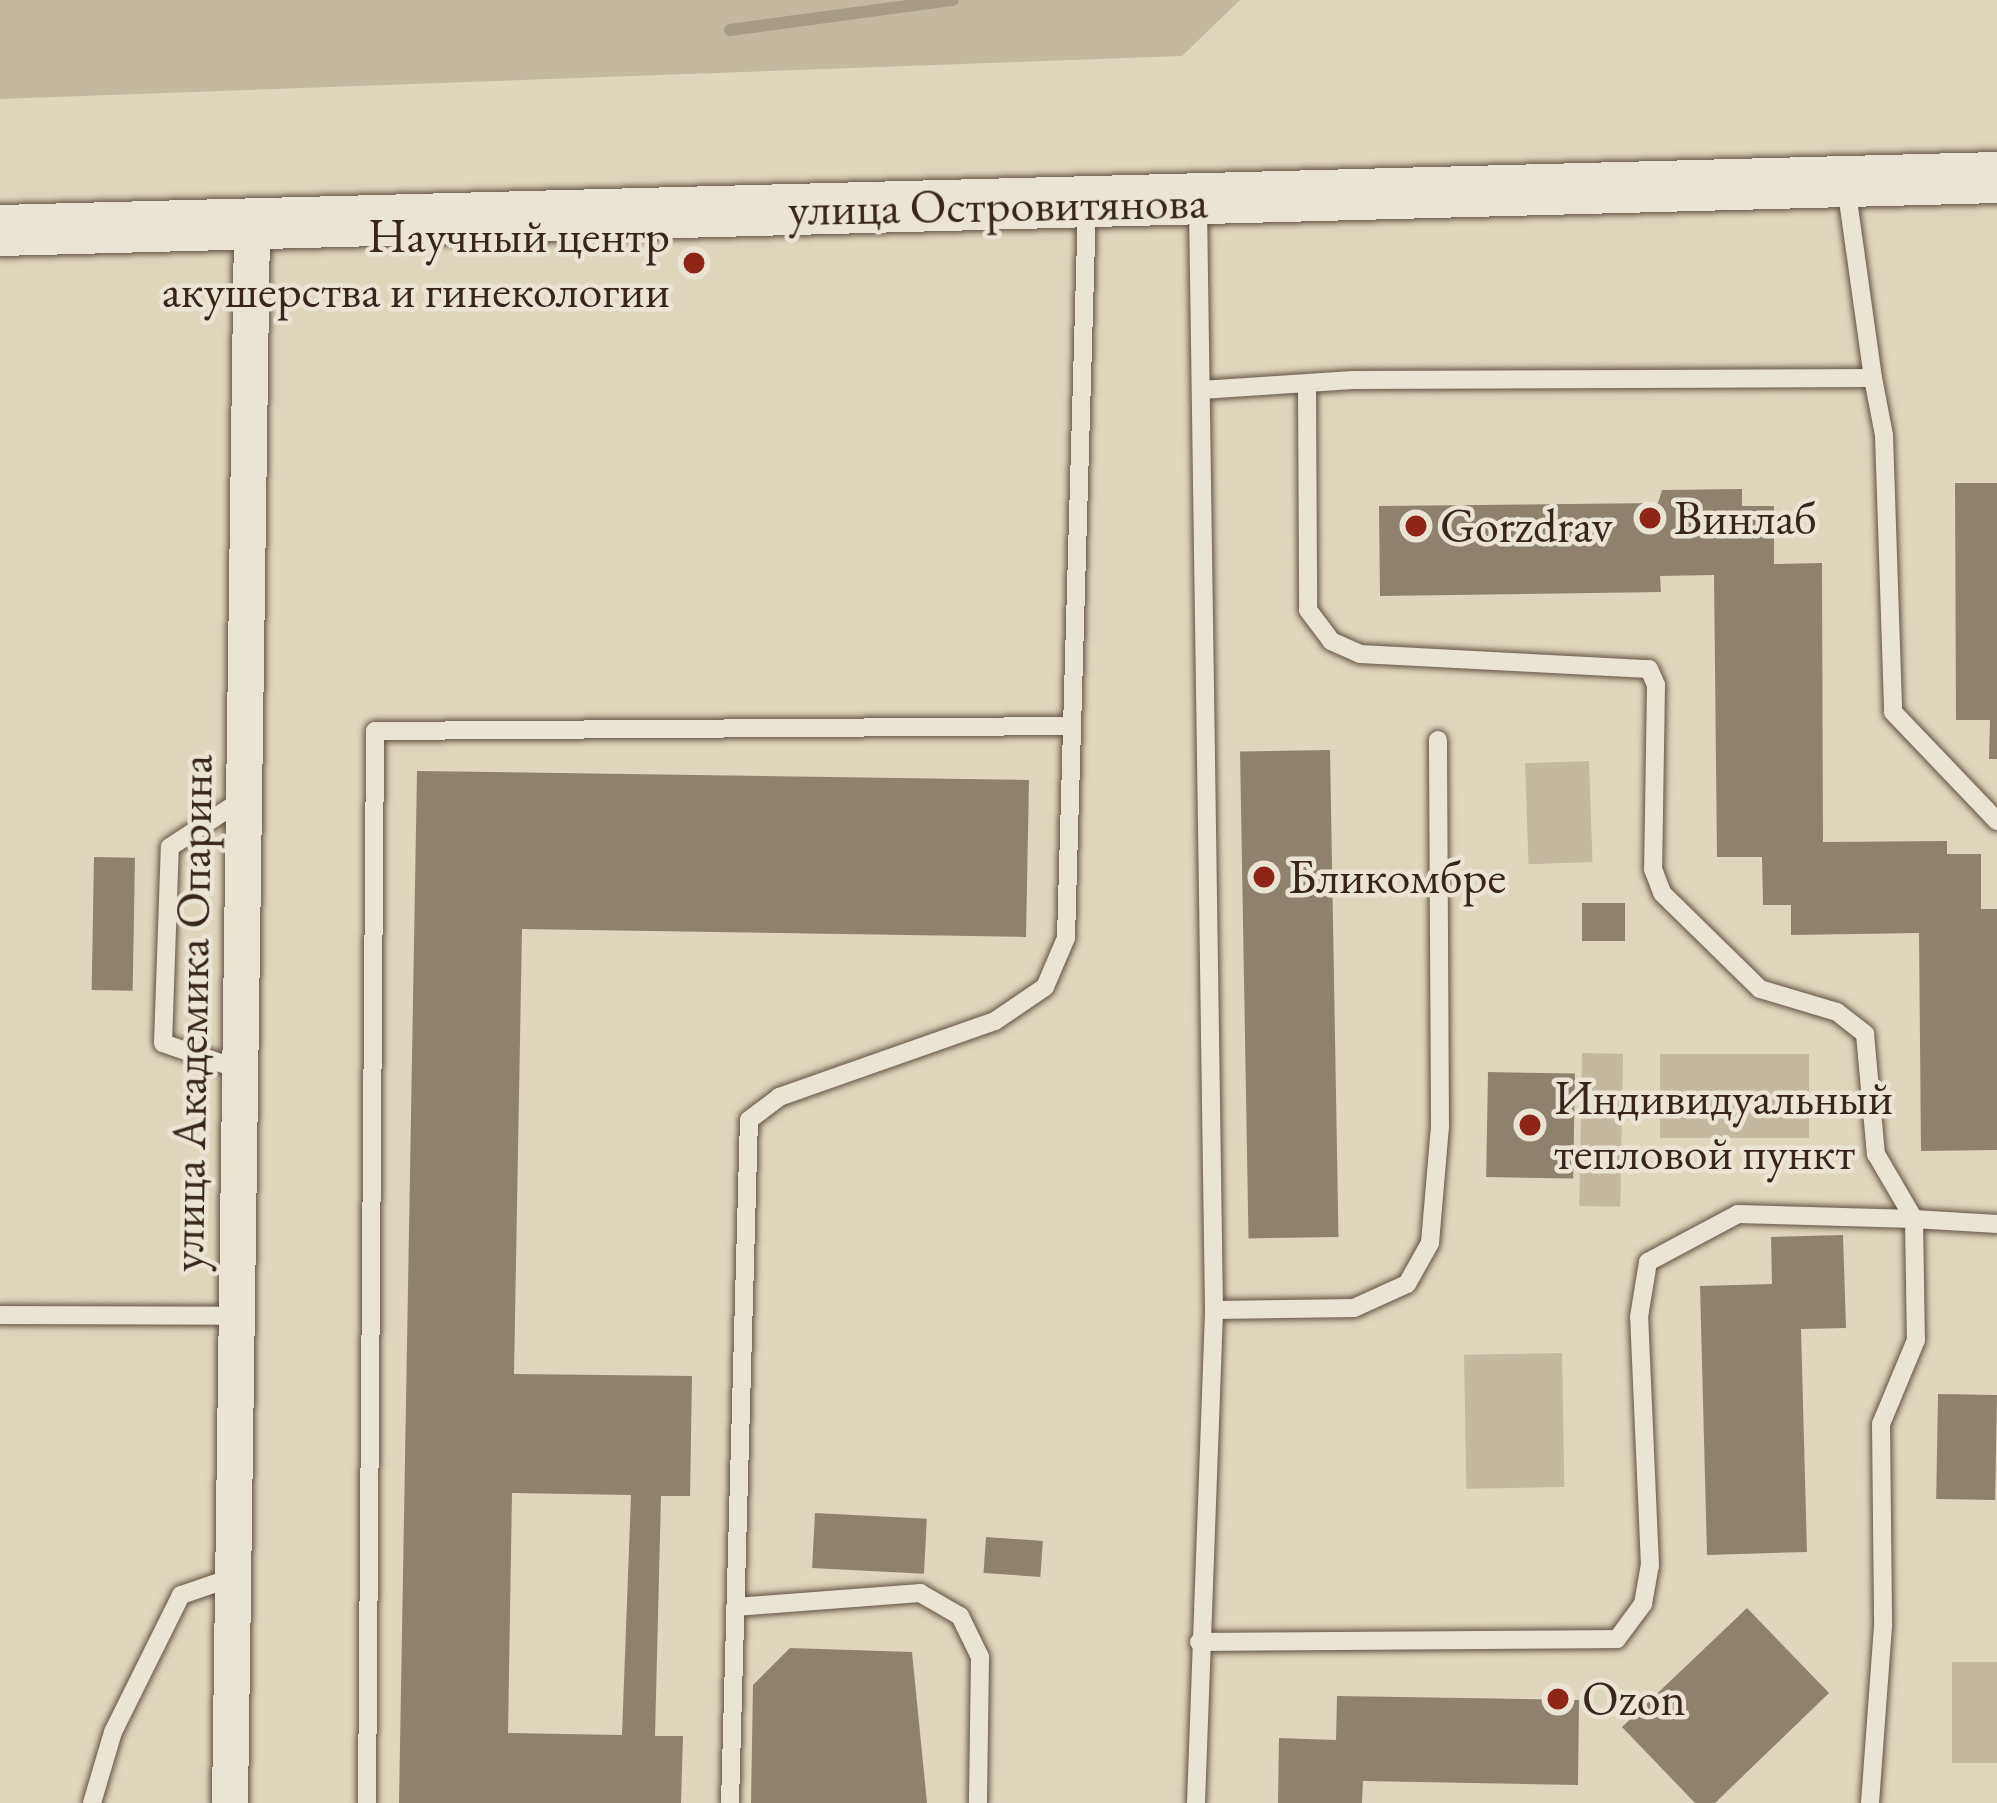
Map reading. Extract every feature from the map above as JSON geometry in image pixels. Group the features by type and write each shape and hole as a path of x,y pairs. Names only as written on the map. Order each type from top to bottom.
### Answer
{"main road":[{"name":"улица Островитянова","path":"0,230 1997,178"}],"street":[{"name":"улица Академика Опарина","path":"230,1803 252,224"}],"lane":[{"path":"1846,185 1884,435 1893,712 1997,821"},
{"path":"1196,1803 1214,1310 1198,200"},
{"path":"730,1803 749,1120 779,1097 995,1021 1045,987 1066,938 1087,203"},
{"path":"1201,390 1873,378"},
{"path":"1307,386 1308,610 1331,641 1360,654 1649,669 1655,685 1653,869 1661,893 1760,989 1837,1012 1865,1034 1876,1154 1913,1219 1916,1340 1881,1424 1883,1626 1870,1803"},
{"path":"367,1803 375,731 1071,726"},
{"path":"1214,1310 1354,1308 1407,1284 1430,1243 1440,1126 1438,740"},
{"path":"238,1069 163,1043 170,847 243,799"},
{"path":"1199,1642 1617,1639 1643,1604 1650,1566 1639,1317 1648,1262 1738,1214 1997,1223"},
{"path":"0,1315 234,1316"},
{"path":"92,1803 113,1732 182,1595 234,1576"},
{"path":"735,1606 920,1593 960,1616 980,1657 978,1803"}],"shaded area":[{"path":"0,0 1240,0 1182,56 0,99"},
{"path":"1589,761 1593,862 1529,864 1525,763"},
{"path":"1582,1053 1623,1054 1620,1207 1579,1206"},
{"path":"1660,1054 1809,1054 1809,1138 1660,1138"},
{"path":"1562,1353 1564,1487 1466,1489 1464,1355"},
{"path":"1952,1662 1997,1662 1997,1763 1952,1763"}],"building":[{"path":"1955,483 1997,483 1997,759 1989,759 1990,720 1956,720"},
{"path":"1742,489 1742,506 1774,506 1774,564 1822,563 1823,842 1947,841 1947,854 1981,854 1981,909 1997,909 1997,1150 1921,1151 1919,933 1791,935 1791,905 1763,905 1762,857 1717,857 1714,575 1660,576 1661,592 1380,596 1379,506 1658,503 1662,490"},
{"path":"1330,750 1338,1237 1249,1238 1240,752"},
{"path":"417,771 1029,780 1026,937 522,929 514,1374 692,1376 690,1496 661,1496 655,1736 683,1736 681,1803 399,1803","holes":["512,1493 631,1495 622,1735 508,1733"]},
{"path":"94,857 135,858 133,991 92,990"},
{"path":"1582,903 1625,903 1625,941 1582,941"},
{"name":"Индивидуальный тепловой пункт","path":"1488,1072 1575,1074 1573,1179 1486,1177"},
{"path":"1843,1235 1846,1328 1801,1329 1807,1552 1707,1555 1700,1286 1772,1284 1771,1237"},
{"path":"1938,1394 1997,1395 1995,1500 1936,1499"},
{"path":"815,1513 927,1519 924,1574 812,1568"},
{"path":"986,1537 1043,1541 1040,1577 983,1573"},
{"path":"1747,1608 1829,1693 1715,1803 1695,1803 1622,1727"},
{"path":"790,1648 912,1652 927,1803 751,1803 753,1685"},
{"path":"1337,1696 1579,1700 1578,1785 1363,1781 1362,1803 1278,1803 1279,1738 1336,1740"}],"waterway":[{"path":"730,30 953,0"}],"place":[{"name":"Научный центр акушерства и гинекологии","path":"694,263"},
{"name":"Винлаб","path":"1650,518"},
{"name":"Gorzdrav","path":"1416,526"},
{"name":"Бликомбре","path":"1264,877"},
{"name":"Индивидуальный тепловой пункт","path":"1530,1125"},
{"name":"Ozon","path":"1558,1699"}]}
